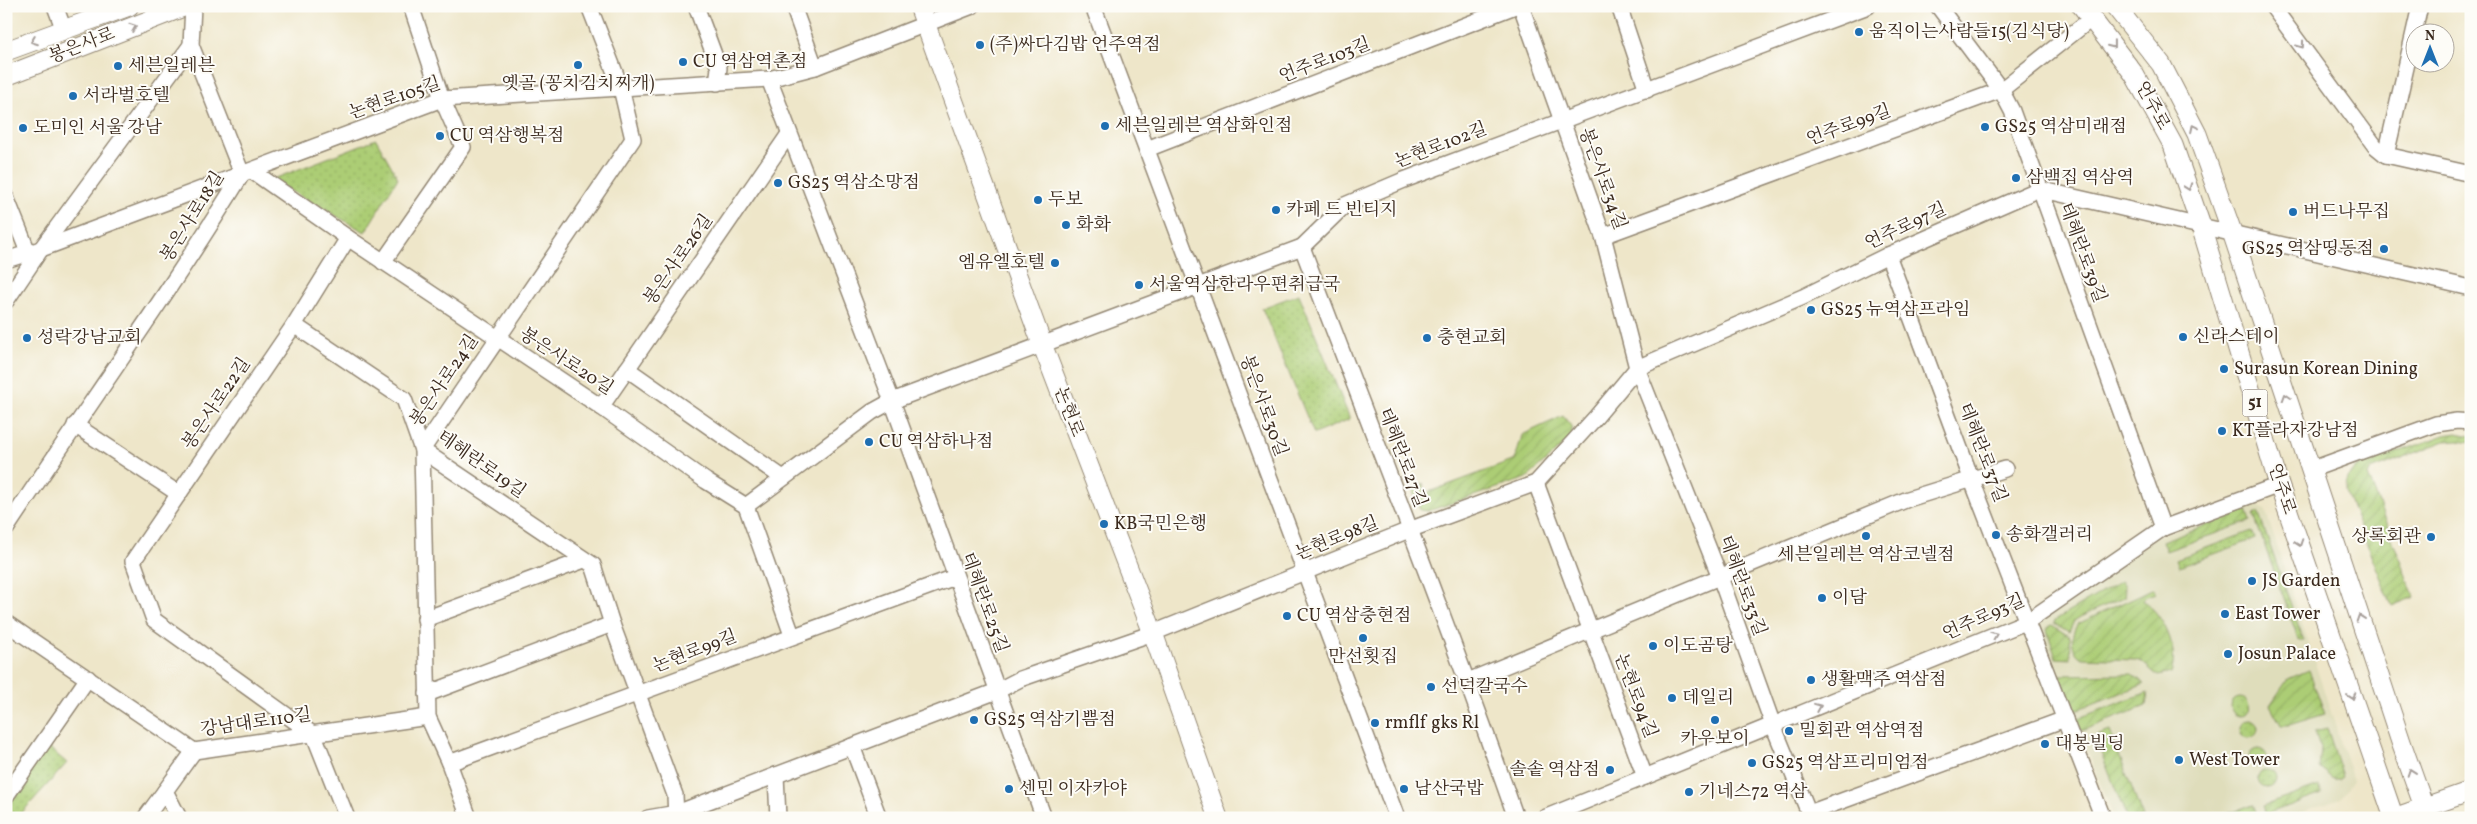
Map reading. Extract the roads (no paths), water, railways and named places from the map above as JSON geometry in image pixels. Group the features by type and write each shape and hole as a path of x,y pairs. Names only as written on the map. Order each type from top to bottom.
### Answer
{"main road":[{"name":"봉은사로","path":"6,52 129,6"},
{"name":"봉은사로","path":"6,76 186,6"},
{"name":"논현로","path":"918,6 1042,344 1153,633 1218,818"},
{"name":"언주로","path":"2115,6 2161,64 2198,134 2425,812"},
{"name":"언주로","path":"2087,12 2134,74 2173,145 2202,226 2279,485 2394,818"},
{"path":"2394,818 2425,812 2471,791"}],"street":[{"path":"55,6 64,30"},
{"name":"봉은사로18길","path":"6,530 247,172 191,45 193,6"},
{"path":"383,262 463,147 442,99 410,6"},
{"name":"봉은사로24길","path":"469,818 449,763 428,717 422,450 496,338 634,139 621,88 589,6"},
{"path":"696,6 719,68 717,83"},
{"path":"793,6 815,67"},
{"name":"논현로105길","path":"6,260 442,99 769,79 815,67 972,6"},
{"name":"봉은사로30길","path":"1094,6 1397,818"},
{"name":"언주로103길","path":"1147,149 1515,6"},
{"name":"봉은사로34길","path":"1521,6 1603,236 1637,368"},
{"path":"1619,6 1647,90"},
{"name":"논현로102길","path":"746,506 872,412 892,401 1302,247 1346,205 1404,180 1868,6"},
{"name":"테헤란로39길","path":"1938,6 2001,90 2012,111 2163,528"},
{"path":"2272,6 2375,146 2386,155 2471,174"},
{"path":"2386,155 2420,6"},
{"name":"언주로99길","path":"1603,236 2001,90 2087,12"},
{"path":"6,301 34,251 191,45"},
{"path":"769,79 892,401"},
{"name":"봉은사로26길","path":"601,407 789,134"},
{"name":"봉은사로20길","path":"247,172 601,407 706,482 746,506"},
{"path":"2039,189 2471,288"},
{"name":"언주로97길","path":"1637,368 1803,297 1888,255 2039,189"},
{"path":"6,197 34,251"},
{"name":"봉은사로22길","path":"314,735 154,620 143,594 133,560 294,326 348,238"},
{"name":"테헤란로27길","path":"1302,247 1409,530 1442,610 1516,818"},
{"name":"테헤란로37길","path":"1888,255 1971,478 2103,818"},
{"name":"테헤란로19길","path":"294,326 404,399 422,450 594,565 612,624 675,795 676,815"},
{"path":"628,368 783,478"},
{"name":"논현로98길","path":"648,818 676,815 997,691 1020,679 1153,633 1409,530 1536,483 1596,417 1637,368"},
{"name":"테헤란로33길","path":"1637,368 1720,578 1772,725 1810,816"},
{"name":"테헤란로25길","path":"892,401 954,576 1044,818"},
{"path":"2310,470 2436,424 2457,421 2471,422"},
{"path":"75,425 179,494"},
{"path":"1468,681 1908,499 2005,469"},
{"path":"1536,483 1590,629"},
{"name":"언주로93길","path":"1772,725 2028,621 2163,528 2279,485"},
{"path":"746,506 792,635"},
{"path":"425,619 584,560"},
{"name":"논현로99길","path":"449,763 954,576"},
{"name":"강남대로110길","path":"6,623 194,751 428,717"},
{"path":"427,694 612,624"},
{"name":"논현로94길","path":"1590,629 1645,777"},
{"path":"6,796 88,678"},
{"path":"1810,816 2065,719"},
{"path":"1544,818 1772,725"},
{"path":"314,735 348,818"},
{"path":"852,746 879,818"},
{"path":"146,818 194,751"},
{"path":"776,775 778,818"},
{"path":"165,792 179,818"}],"place":[{"name":"움직이는사람들15(김식당)","path":"1859,32"},
{"name":"(주)싸다김밥 언주역점","path":"980,45"},
{"name":"CU 역삼역촌점","path":"683,62"},
{"name":"옛골 (꽁치김치찌개)","path":"578,65"},
{"name":"세븐일레븐","path":"118,66"},
{"name":"서라벌호텔","path":"73,96"},
{"name":"세븐일레븐 역삼화인점","path":"1105,126"},
{"name":"GS25 역삼미래점","path":"1985,127"},
{"name":"도미인 서울 강남","path":"23,128"},
{"name":"CU 역삼행복점","path":"440,136"},
{"name":"삼백집 역삼역","path":"2016,178"},
{"name":"GS25 역삼소망점","path":"778,183"},
{"name":"두보","path":"1038,200"},
{"name":"카페 드 빈티지","path":"1276,210"},
{"name":"버드나무집","path":"2293,212"},
{"name":"화화","path":"1066,225"},
{"name":"GS25 역삼띵동점","path":"2384,249"},
{"name":"엠유엘호텔","path":"1055,263"},
{"name":"서울역삼한라우편취급국","path":"1139,285"},
{"name":"GS25 뉴역삼프라임","path":"1811,310"},
{"name":"신라스테이","path":"2183,337"},
{"name":"성락강남교회","path":"27,338"},
{"name":"충현교회","path":"1427,338"},
{"name":"Surasun Korean Dining","path":"2224,369"},
{"name":"KT플라자강남점","path":"2222,431"},
{"name":"CU 역삼하나점","path":"869,442"},
{"name":"KB국민은행","path":"1104,524"},
{"name":"송화갤러리","path":"1996,535"},
{"name":"세븐일레븐 역삼코넬점","path":"1866,536"},
{"name":"상록회관","path":"2431,537"},
{"name":"JS Garden","path":"2252,581"},
{"name":"이담","path":"1822,598"},
{"name":"East Tower","path":"2225,614"},
{"name":"CU 역삼충현점","path":"1287,616"},
{"name":"만선횟집","path":"1363,638"},
{"name":"이도곰탕","path":"1653,646"},
{"name":"Josun Palace","path":"2228,654"},
{"name":"생활맥주 역삼점","path":"1811,680"},
{"name":"선덕칼국수","path":"1431,687"},
{"name":"데일리","path":"1672,698"},
{"name":"GS25 역삼기쁨점","path":"974,720"},
{"name":"카우보이","path":"1715,720"},
{"name":"rmflf gks Rl","path":"1375,723"},
{"name":"밀회관 역삼역점","path":"1789,731"},
{"name":"대봉빌딩","path":"2045,744"},
{"name":"West Tower","path":"2179,760"},
{"name":"GS25 역삼프리미엄점","path":"1752,763"},
{"name":"솔솥 역삼점","path":"1610,770"},
{"name":"센민 이자카야","path":"1009,789"},
{"name":"남산국밥","path":"1404,789"},
{"name":"기네스72 역삼","path":"1689,792"}]}
